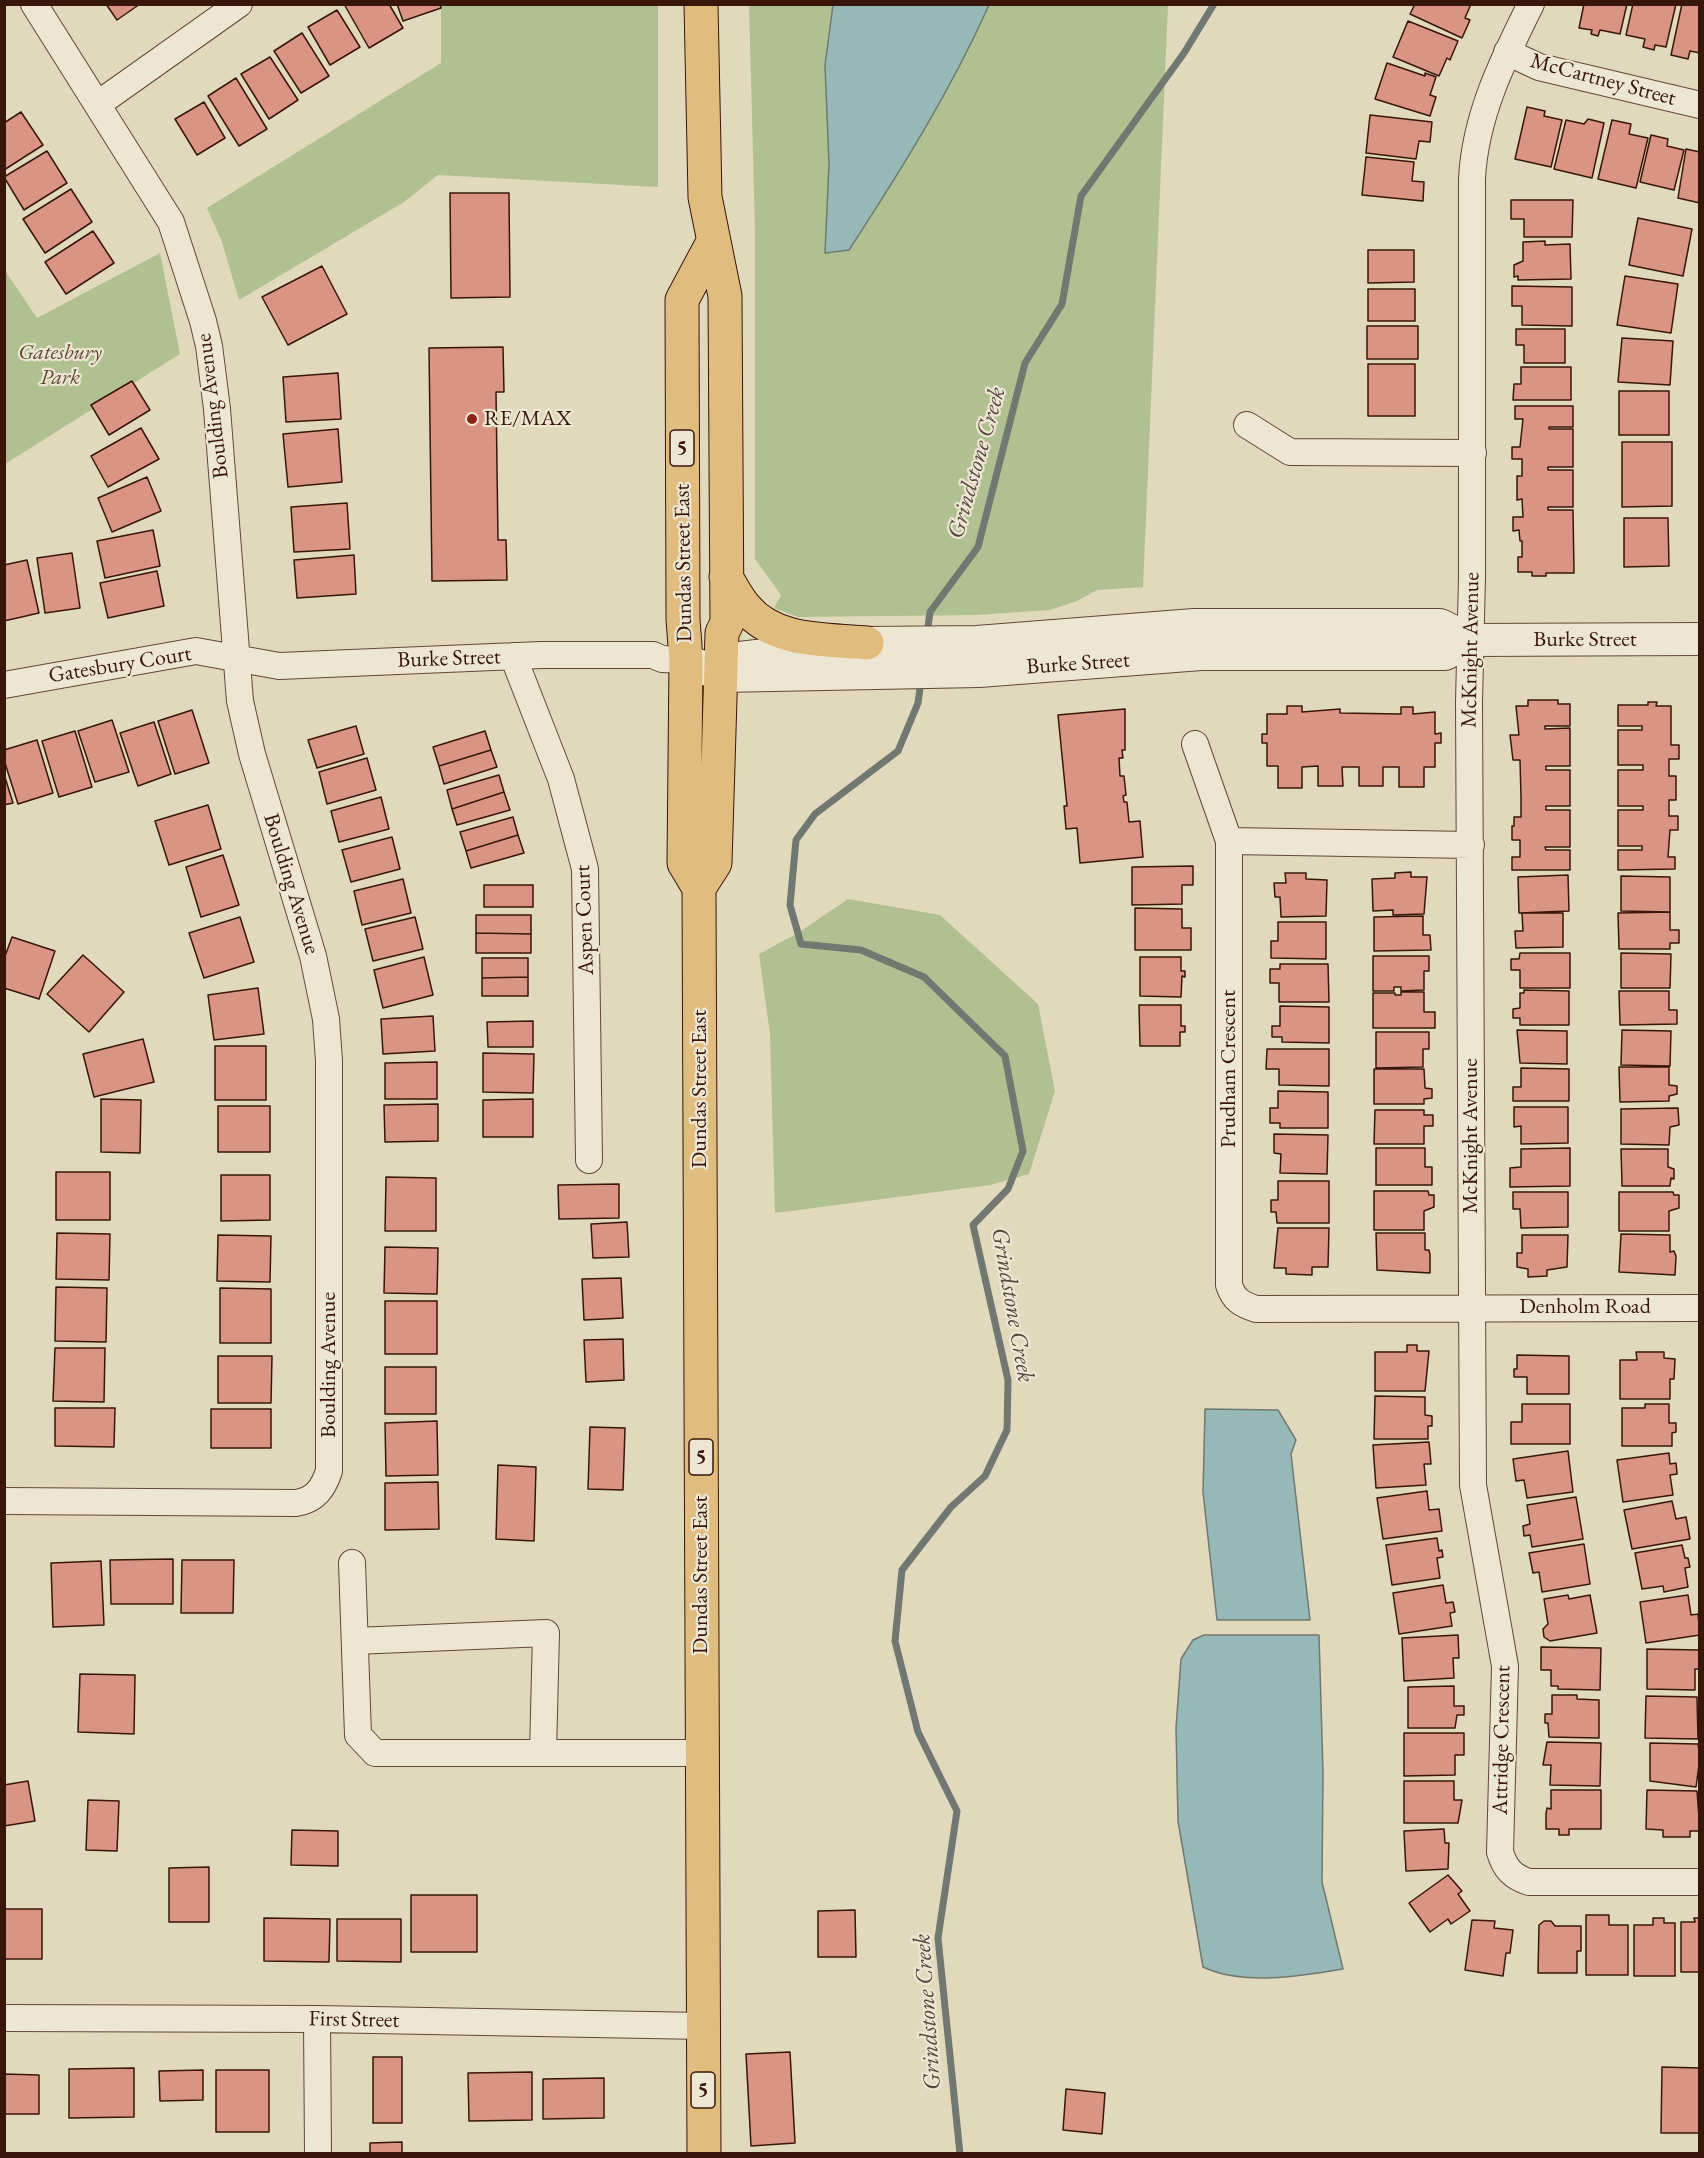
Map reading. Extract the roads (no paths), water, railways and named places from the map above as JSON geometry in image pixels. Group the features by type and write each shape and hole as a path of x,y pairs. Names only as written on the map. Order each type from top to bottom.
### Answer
{"main road":[{"name":"Dundas Street East","path":"699,888 715,863 722,633 727,623 725,296 712,242 705,197 701,4"},
{"name":"Dundas Street East","path":"704,2154 699,888 684,863 674,660 683,619 682,300 712,242"},
{"path":"726,577 746,608 763,624 786,634 868,658"}],"street":[{"name":"Boulding Avenue","path":"4,1501 296,1503 308,1501 316,1495 325,1484 329,1471 329,1061 326,1019 310,945 252,754 240,701 217,409 209,346 171,222 34,4"},
{"path":"98,104 239,4"},
{"name":"McKnight Avenue","path":"1471,1307 1473,159 1482,116 1507,52 1531,4"},
{"name":"McCartney Street","path":"1507,52 1539,67 1700,105"},
{"path":"1246,425 1290,452 1473,453"},
{"name":"Burke Street","path":"235,658 279,666 513,656 653,655 722,668 868,658 1445,654 1471,640 1700,639"},
{"name":"Gatesbury Court","path":"4,685 196,651 235,658"},
{"name":"Aspen Court","path":"513,656 561,779 585,869 589,1160"},
{"path":"1195,744 1228,841 1471,845"},
{"name":"Prudham Crescent","path":"1228,841 1229,1285 1233,1296 1242,1304 1256,1309 1471,1307"},
{"name":"Denholm Road","path":"1471,1307 1700,1308"},
{"name":"Attridge Crescent","path":"1471,1307 1473,1485 1505,1666 1500,1842 1503,1861 1516,1878 1529,1882 1700,1882"},
{"path":"352,1563 358,1735 375,1753 701,1753"},
{"path":"355,1641 546,1634 543,1753"},
{"name":"First Street","path":"4,2018 317,2019 703,2026"},
{"path":"317,2019 318,2154"}],"water":[{"path":"833,5 989,5 958,69 924,130 849,250 825,253 829,164 825,65"},
{"path":"1205,1409 1278,1410 1296,1440 1291,1454 1310,1620 1217,1620 1203,1492"},
{"path":"1204,1635 1319,1635 1323,1772 1322,1882 1343,1969 1272,1978 1254,1978 1219,1973 1203,1967 1178,1821 1176,1728 1181,1659 1193,1640"}],"waterway":[{"name":"Grindstone Creek","path":"927,634 930,612 978,547 1025,363 1062,304 1081,196 1184,53 1214,4"},
{"name":"Grindstone Creek","path":"921,681 918,703 898,751 815,814 796,840 790,905 801,944 861,950 924,977 1005,1056 1023,1151 1008,1189 973,1225 1008,1380 1007,1430 985,1476 951,1507 902,1570 895,1641 918,1732 957,1811 938,1938 960,2154"}],"place":[{"name":"RE/MAX","path":"472,419"}],"park label":[{"name":"Gatesbury Park","path":"60,366"}]}
